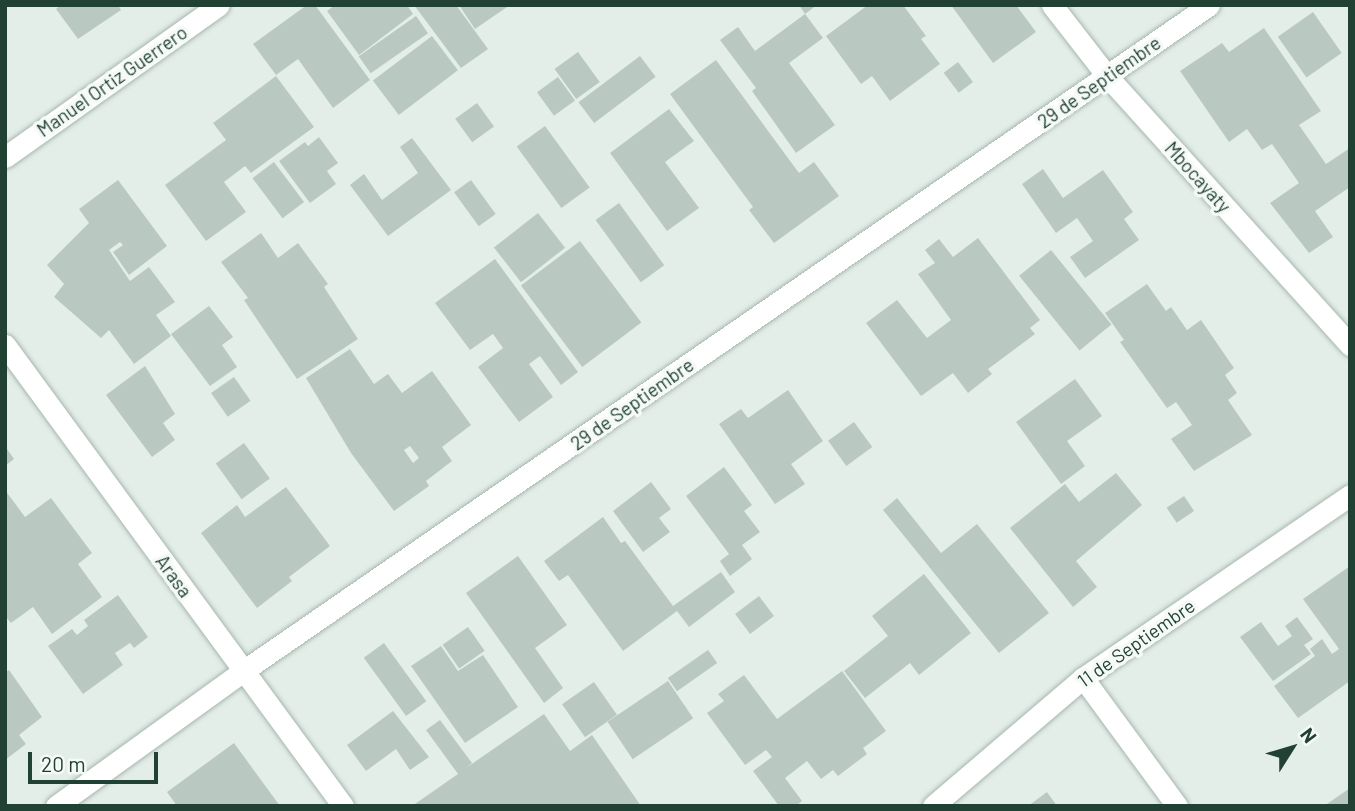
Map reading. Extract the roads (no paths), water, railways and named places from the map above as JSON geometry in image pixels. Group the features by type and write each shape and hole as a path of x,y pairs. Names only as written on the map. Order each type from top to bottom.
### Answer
{"street":[{"name":"Manuel Ortiz Guerrero","path":"5,157 219,5"},
{"name":"Mbocayaty","path":"1052,5 1107,76 1350,345"},
{"name":"29 de Septiembre","path":"56,806 243,671 1209,5"},
{"name":"Arasa","path":"5,345 343,806"},
{"name":"11 de Septiembre","path":"933,806 1083,678 1350,495"},
{"path":"1083,678 1177,806"}]}
